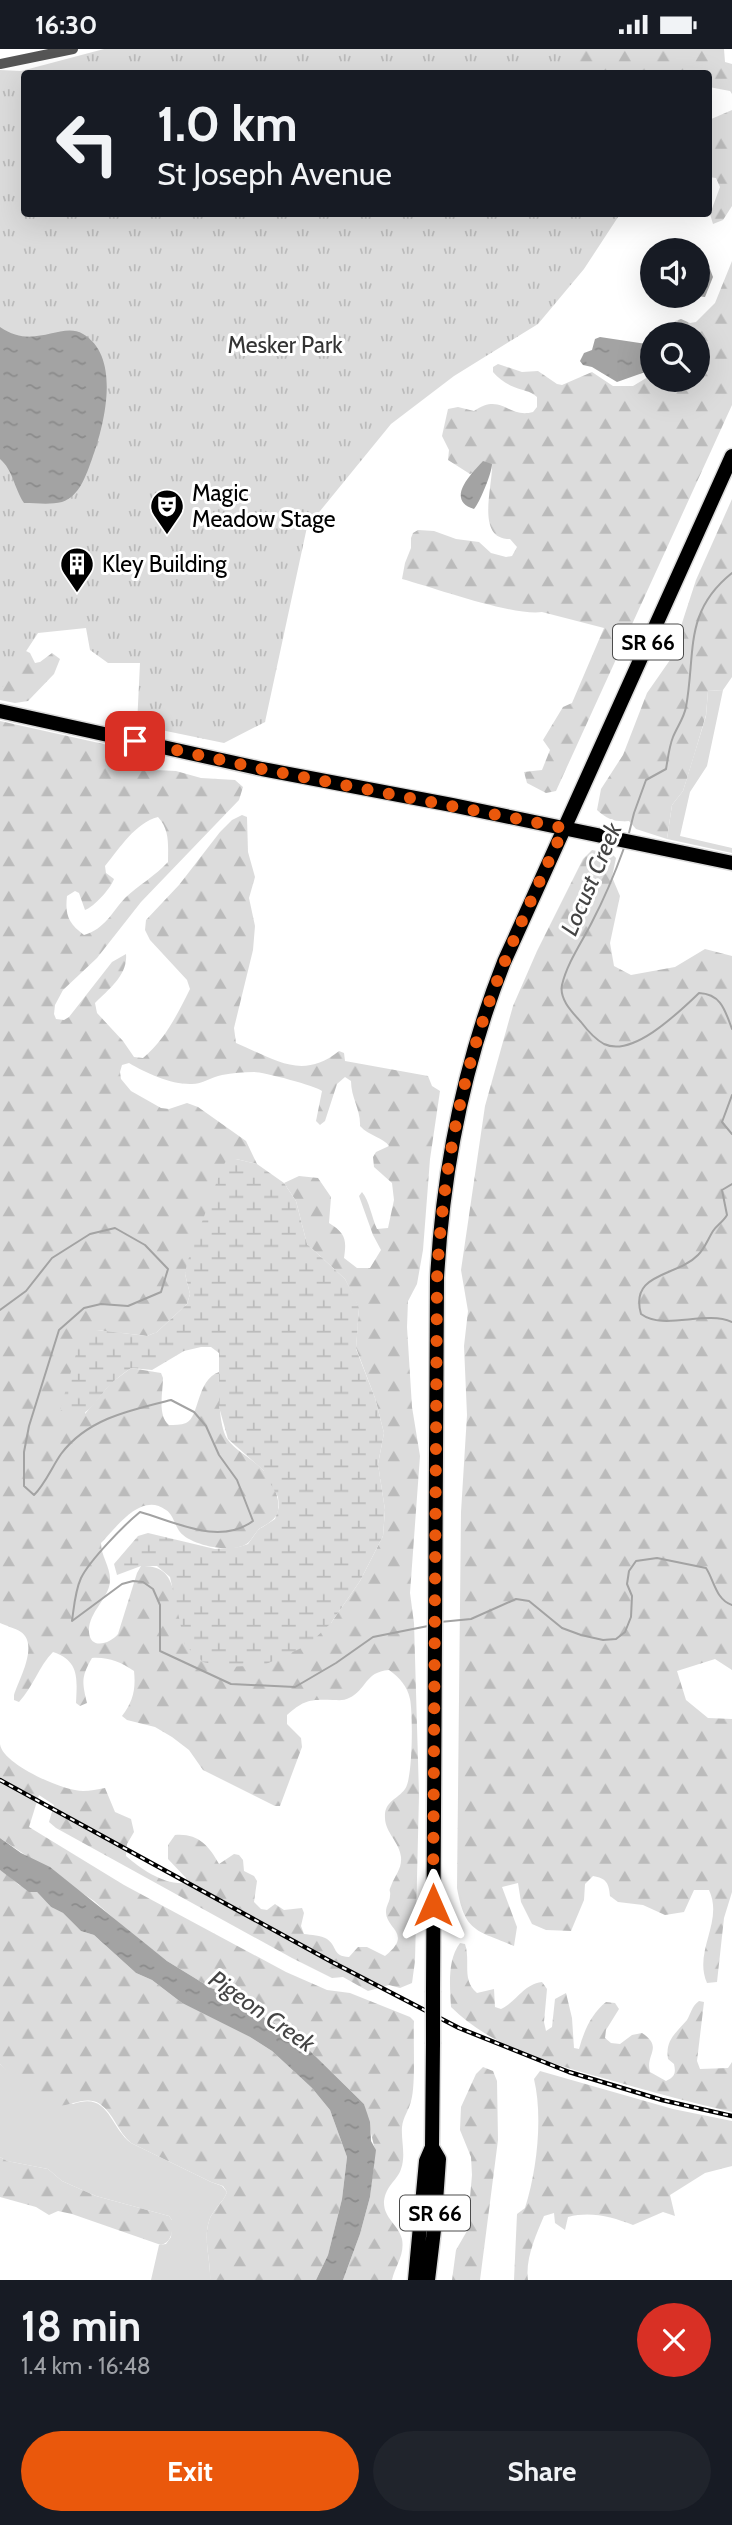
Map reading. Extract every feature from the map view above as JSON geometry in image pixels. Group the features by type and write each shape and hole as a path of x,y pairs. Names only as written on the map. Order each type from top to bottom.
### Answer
{"main road":[{"name":"SR 66","path":"415,2280 421,2238 426,2161 432,2147 437,1278 450,1157 468,1073 489,1002 512,943 732,456"},
{"path":"0,711 262,769 732,863"},
{"name":"SR 66","path":"428,2280 439,2159 432,2147"}],"street":[{"path":"0,64 73,49"}],"green space":[{"path":"104,49 557,49 577,70 25,70"},
{"path":"413,49 724,49 725,62 732,64 732,94 730,91 712,88 712,70 404,70"},
{"name":"Mesker Park","path":"0,70 21,71 21,217 618,217 584,269 538,324 454,376 391,424 307,527 265,722 224,743 137,725 140,663 108,663 90,650 86,628 38,633 0,691"},
{"path":"732,110 732,206 723,220 713,224 712,209 720,187 716,178 712,177 712,119"},
{"path":"732,261 732,405 556,791 546,793 527,783 524,772 542,770 550,750 543,740 563,707 572,703 604,628 542,612 493,606 402,579 411,548 411,538 418,530 434,531 456,539 479,542 491,553 506,557 512,556 517,547 510,539 499,537 489,521 492,464 479,466 470,474 448,460 449,450 442,436 448,409 458,407 474,411 492,404 517,412 533,412 537,407 537,397 500,379 493,372 493,367 498,364 522,372 538,371 562,385 592,372 613,386 633,386 640,382 640,392 710,392 710,322 696,322 715,303"},
{"path":"732,499 732,677 723,690 708,691 706,715 683,791 672,805 667,839 636,829 629,821 612,820 597,810 601,789 623,755 647,693 670,660 696,580"},
{"path":"26,651 35,663 52,653 60,659 54,674 28,701 15,703 0,700 0,655"},
{"path":"723,690 707,766 690,792 680,836 732,848 732,853 667,839 672,805 683,791 706,716 708,691"},
{"path":"0,721 117,747 128,753 130,765 134,769 176,771 201,778 235,780 243,787 239,800 141,902 97,958 63,990 55,1005 56,1019 64,1020 69,1017 112,962 126,954 121,975 95,1003 97,1013 134,1057 143,1058 151,1051 170,1026 190,989 187,980 150,940 145,930 146,920 179,885 220,832 232,820 242,815 247,817 248,852 255,877 249,898 255,926 253,950 234,1028 236,1043 276,1060 300,1066 326,1060 339,1051 344,1053 345,1061 428,1076 432,1086 440,1091 430,1159 423,1250 417,1284 408,1301 407,1327 412,1407 420,1456 410,1593 414,1623 419,1795 415,1961 412,1983 400,1988 389,1985 368,1991 343,1977 332,1978 292,1958 56,1828 49,1822 54,1805 39,1795 29,1827 124,1885 286,1972 327,1990 350,1993 414,2021 413,2084 411,2101 402,2127 402,2164 384,2201 388,2217 397,2229 403,2245 392,2280 343,2280 370,2197 375,2150 364,2104 305,2046 276,2024 251,2010 235,1996 211,1988 167,1961 94,1901 0,1838 0,1744 11,1760 48,1781 74,1790 105,1788 115,1812 131,1819 134,1832 127,1844 126,1856 153,1875 185,1883 186,1878 168,1859 168,1845 175,1835 196,1838 211,1851 219,1864 234,1854 239,1855 243,1860 244,1871 254,1876 257,1881 254,1902 261,1909 267,1910 275,1904 284,1910 302,1908 304,1913 301,1926 304,1934 327,1939 340,1955 349,1957 358,1947 367,1947 385,1956 397,1942 398,1936 386,1911 390,1890 401,1861 400,1852 386,1823 385,1812 408,1783 412,1731 411,1706 405,1686 389,1670 381,1671 347,1699 308,1701 287,1715 287,1724 301,1738 302,1747 280,1806 275,1806 203,1770 189,1750 155,1727 127,1720 122,1716 129,1706 135,1678 134,1671 119,1663 104,1658 92,1658 84,1680 87,1703 80,1706 76,1703 76,1679 72,1666 68,1660 53,1652 24,1696 19,1702 14,1700 26,1662 28,1645 21,1632 0,1623","holes":["158,817 166,832 168,862 125,898 103,924 84,935 74,927 69,918 67,896 75,891 79,893 85,910 93,905 114,879 106,873 105,866 135,830","129,1063 158,1077 182,1084 194,1084 222,1075 254,1072 311,1086 322,1091 316,1121 320,1125 325,1121 337,1084 345,1077 351,1081 360,1126 389,1146 376,1152 373,1157 374,1167 392,1183 394,1200 388,1228 377,1229 362,1192 359,1196 381,1250 370,1268 357,1268 344,1258 344,1237 329,1223 331,1197 318,1178 299,1176 284,1183 296,1201 307,1244 345,1279 359,1308 356,1348 375,1398 384,1433 378,1464 385,1510 383,1536 360,1581 331,1623 173,1589 162,1571 141,1566 118,1634 101,1643 90,1638 92,1618 109,1588 110,1581 101,1543 138,1508 157,1505 168,1512 186,1537 203,1545 224,1548 243,1546 249,1542 259,1529 276,1516 278,1510 275,1491 265,1472 231,1444 225,1434 220,1407 219,1372 206,1383 194,1414 184,1424 169,1425 165,1421 161,1373 131,1368 111,1383 85,1414 97,1330 147,1336 157,1332 187,1304 190,1294 185,1274 236,1159 257,1164 246,1141 198,1107 187,1103 169,1109 161,1108 131,1091 121,1079 120,1072 122,1065"]},
{"path":"592,850 612,854 616,858 612,877 620,896 610,943 614,966 631,975 675,967 705,949 732,956 732,1670 715,1659 677,1671 686,1700 708,1718 732,1719 732,1892 724,1918 717,1982 707,1983 704,1971 705,1948 713,1914 709,1890 694,1890 684,1912 665,1915 643,1905 618,1902 610,1896 606,1882 593,1876 585,1884 584,1900 571,1931 546,1930 532,1924 521,1902 518,1883 502,1887 517,1927 514,1946 482,1932 469,1922 460,1903 457,1888 461,1512 467,1415 464,1346 468,1311 461,1270 485,1106 513,1006 583,859"},
{"path":"236,1159 257,1164 284,1183 296,1201 307,1244 345,1279 355,1298 359,1308 356,1349 375,1398 384,1433 378,1464 385,1510 383,1536 360,1581 331,1623 308,1645 264,1665 227,1667 203,1662 185,1645 170,1577 157,1566 141,1566 117,1575 114,1564 138,1536 148,1533 215,1549 239,1547 248,1544 258,1530 275,1519 279,1507 278,1497 263,1470 228,1439 219,1407 219,1353 211,1347 201,1347 184,1351 152,1370 131,1368 114,1381 83,1413 69,1414 60,1410 80,1340 97,1330 147,1336 157,1332 187,1304 190,1294 185,1274 187,1263 221,1170 226,1161"},
{"path":"0,1870 19,1885 37,1892 81,1931 94,1935 136,1973 152,1980 182,2003 272,2051 312,2088 330,2110 347,2157 342,2199 328,2255 316,2280 210,2280 207,2228 210,2217 227,2192 223,2186 131,2143 100,2104 82,2101 52,2105 23,2088 0,2064"},
{"path":"460,1943 465,1944 472,1988 477,1993 494,1989 495,2007 501,2009 525,1989 542,1982 547,1989 544,2022 546,2031 552,2027 555,1999 566,1993 572,2018 574,2048 579,2049 596,2012 606,2002 615,2003 619,2009 606,2030 605,2038 611,2043 620,2044 632,2035 642,2033 653,2047 650,2072 666,2081 675,2072 674,2064 668,2059 670,2042 695,2005 699,2001 704,2002 697,2061 700,2069 728,2068 732,2062 732,2112 551,2063 487,2035 451,2007 451,1965"},
{"path":"0,2064 6,2070 73,2104 94,2102 107,2112 131,2143 222,2186 227,2192 210,2217 207,2228 210,2280 151,2280 159,2245 166,2244 171,2237 172,2220 169,2216 96,2196 62,2181 48,2169 7,2161 0,2157"},
{"path":"483,2067 493,2071 497,2081 498,2140 480,2280 452,2280 456,2250 467,2231 472,2175 471,2157 460,2130 461,2107 476,2074"},
{"path":"540,2071 673,2109 732,2121 732,2166 705,2173 670,2195 675,2216 663,2212 633,2225 601,2216 577,2215 568,2217 565,2230 555,2223 554,2213 544,2216 530,2256 528,2280 514,2280 517,2214 525,2208 535,2161 538,2110 534,2079"},
{"path":"0,2157 7,2161 48,2169 62,2181 96,2196 169,2216 172,2220 170,2239 161,2245 72,2214 58,2211 49,2215 36,2207 0,2197"}],"water":[{"path":"0,327 12,334 24,336 75,331 83,334 95,345 103,359 107,393 97,445 82,484 73,495 62,502 24,503 8,468 0,459"},
{"path":"600,337 640,343 640,374 617,382 592,367 583,365 580,361 584,353 592,350 595,339"},
{"path":"483,461 492,464 485,488 474,509 461,500 461,493 467,480"},
{"path":"0,1838 21,1853 50,1867 167,1961 211,1988 235,1996 251,2010 276,2024 305,2046 364,2104 370,2122 371,2141 376,2150 370,2197 343,2280 316,2280 328,2255 342,2199 347,2157 330,2110 312,2088 272,2051 182,2003 152,1980 136,1973 94,1935 81,1931 37,1892 29,1892 0,1870"}],"waterway":[{"name":"Locust Creek","path":"628,837 646,780 666,769 672,741 685,711 694,634 699,618 716,588 732,573"},
{"name":"Locust Creek","path":"624,848 601,904 564,977 562,995 567,1005 594,1037 604,1044 616,1047 642,1039 699,993 712,996 721,1004 732,1029"},
{"name":"Locust Creek","path":"732,1095 722,1122 732,1134"},
{"name":"Locust Creek","path":"732,1184 722,1190 727,1215 700,1252 689,1262 648,1283 639,1300 641,1314 650,1319 673,1321 710,1318 732,1322"},
{"name":"Locust Creek","path":"0,1310 26,1291 52,1258 90,1234 115,1228 145,1245 168,1269 161,1292 128,1306 101,1304 84,1308 59,1330 29,1426 24,1452 24,1486 34,1495 61,1454 83,1432 96,1424 125,1412 171,1400 194,1412 206,1426 219,1455 237,1480 253,1521 226,1532 212,1532 140,1512 108,1543 85,1571 77,1588 72,1621 122,1584 143,1582 153,1589 160,1605 160,1651 231,1684 295,1687 373,1637 428,1626"},
{"name":"Locust Creek","path":"440,1622 471,1619 516,1599 529,1601 562,1628 603,1640 616,1639 625,1632 631,1617 632,1596 627,1584 629,1571 636,1561 657,1558 706,1568 722,1599 732,1605"}],"railway":[{"path":"0,1780 332,1962 459,2028 569,2072 662,2100 732,2116"}],"place":[{"name":"Magic Meadow Stage","path":"167,536"},
{"name":"Kley Building","path":"77,594"}],"route":[{"path":"135,741 321,781 564,828 512,943 482,1023 461,1099 445,1186 437,1278 433,1905"}],"water label":[{"name":"Pigeon Creek","path":"262,2011"}]}
